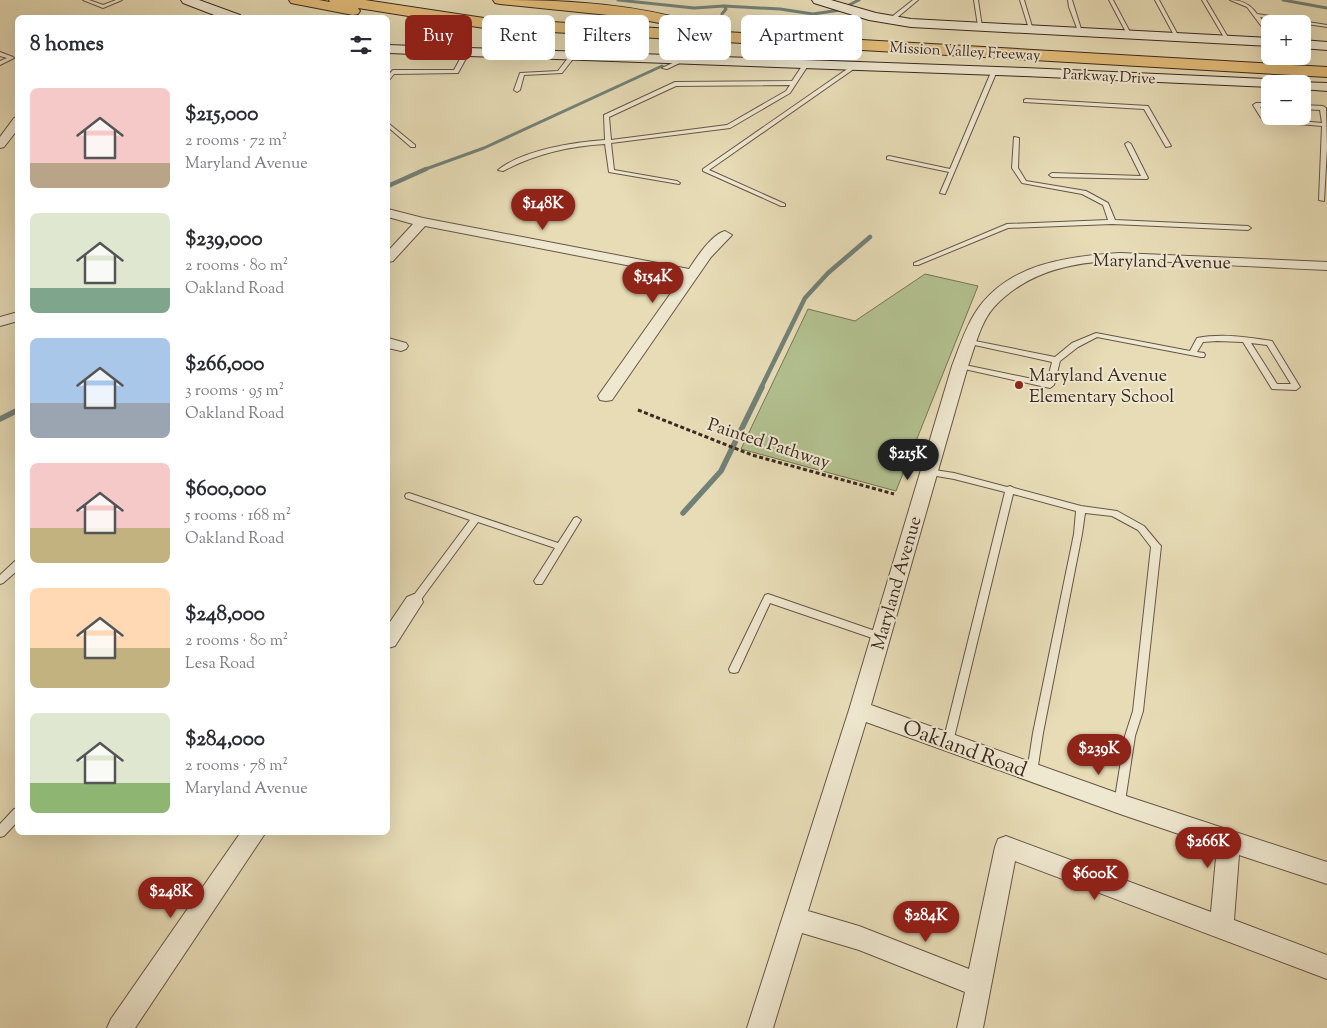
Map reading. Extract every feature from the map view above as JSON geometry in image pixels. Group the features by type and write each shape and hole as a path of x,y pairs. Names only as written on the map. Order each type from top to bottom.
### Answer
{"highway":[{"path":"296,0 384,15"},
{"name":"Mission Valley Freeway","path":"336,0 482,23"},
{"name":"Mission Valley Freeway","path":"417,0 522,12 659,21"},
{"path":"500,0 628,12 659,18"},
{"path":"390,16 482,23"},
{"name":"Mission Valley Freeway","path":"731,24 1261,51"},
{"name":"Mission Valley Freeway","path":"555,27 1327,72"},
{"path":"1311,54 1327,55"}],"street":[{"path":"187,0 221,15"},
{"path":"823,0 892,20 1261,41"},
{"path":"1311,45 1327,46"},
{"name":"Parkway Drive","path":"390,49 405,49"},
{"name":"Parkway Drive","path":"472,51 565,55"},
{"name":"Parkway Drive","path":"683,60 1261,83"},
{"path":"1311,85 1327,86"},
{"path":"0,145 15,124"},
{"path":"390,213 422,222 692,274"},
{"path":"390,256 422,222"},
{"path":"606,396 706,254 725,234"},
{"name":"Maryland Avenue","path":"760,1028 859,710 960,366 980,316 998,295 1022,278 1070,262 1128,256 1327,266"},
{"path":"0,322 15,317"},
{"path":"390,637 414,602"},
{"name":"Oakland Road","path":"859,710 1120,804 1327,874"},
{"path":"120,1028 253,835"},
{"path":"1221,927 1225,901 1229,840"},
{"path":"970,1028 1006,847 1327,967"},
{"path":"795,919 859,938 979,985"}],"lane":[{"path":"85,0 103,7 120,0"},
{"path":"892,20 916,0"},
{"path":"976,0 980,26"},
{"path":"1022,0 1031,29"},
{"path":"1070,0 1080,32"},
{"path":"1111,0 1129,34"},
{"path":"1157,0 1177,37"},
{"path":"1204,0 1227,39"},
{"path":"1232,0 1249,6 1261,21"},
{"path":"1257,15 1327,26"},
{"path":"0,54 11,58 0,64"},
{"path":"390,76 393,72 456,72 462,60"},
{"path":"517,90 522,74 560,72 569,60"},
{"path":"665,68 683,60"},
{"path":"501,170 515,161 582,143 608,142 728,127 788,92 806,64"},
{"path":"783,205 705,170 855,66"},
{"path":"943,193 994,71"},
{"path":"677,183 611,171 606,116 675,84 793,83"},
{"path":"1026,101 1146,107 1168,146"},
{"path":"1261,105 1256,105 1261,113"},
{"path":"1311,107 1323,108 1326,125 1322,200"},
{"path":"1311,124 1326,125"},
{"path":"390,127 413,146"},
{"path":"1016,138 1015,168 1024,182 1084,192 1106,204 1112,222"},
{"path":"1052,174 1145,178 1128,144"},
{"path":"889,158 952,171"},
{"path":"916,264 1007,226 1112,222 1248,228"},
{"path":"960,366 1050,385 1056,360 1075,345 1096,335 1201,355"},
{"path":"1192,354 1200,340 1214,337 1269,343 1296,387 1275,387 1246,341"},
{"path":"970,342 1056,360"},
{"path":"928,472 954,476 1081,508 1114,513 1141,528 1156,546 1138,711 1130,736 1120,804"},
{"path":"948,742 1010,490"},
{"path":"409,496 561,547"},
{"path":"1032,772 1038,733 1078,534 1081,508"},
{"path":"414,602 476,518"},
{"path":"539,581 577,520"},
{"path":"0,580 15,567"},
{"path":"734,669 768,598 881,637"},
{"path":"0,832 15,816"}],"path":[{"name":"Painted Pathway","path":"638,410 752,455 894,494"}],"green space":[{"path":"925,274 978,286 896,491 741,449 808,309 855,321"}],"waterway":[{"path":"618,0 694,8 724,6"},
{"path":"849,5 859,0"},
{"path":"1283,0 1327,8"},
{"path":"722,14 726,9 724,6"},
{"path":"724,6 780,9 813,14 840,10"},
{"path":"423,170 484,148 662,66"},
{"path":"390,185 426,169"},
{"path":"761,388 805,298 828,273 870,237"},
{"path":"683,513 721,471 762,387"},
{"path":"0,419 15,412"}],"place":[{"name":"Maryland Avenue Elementary School","path":"1019,385"}]}
